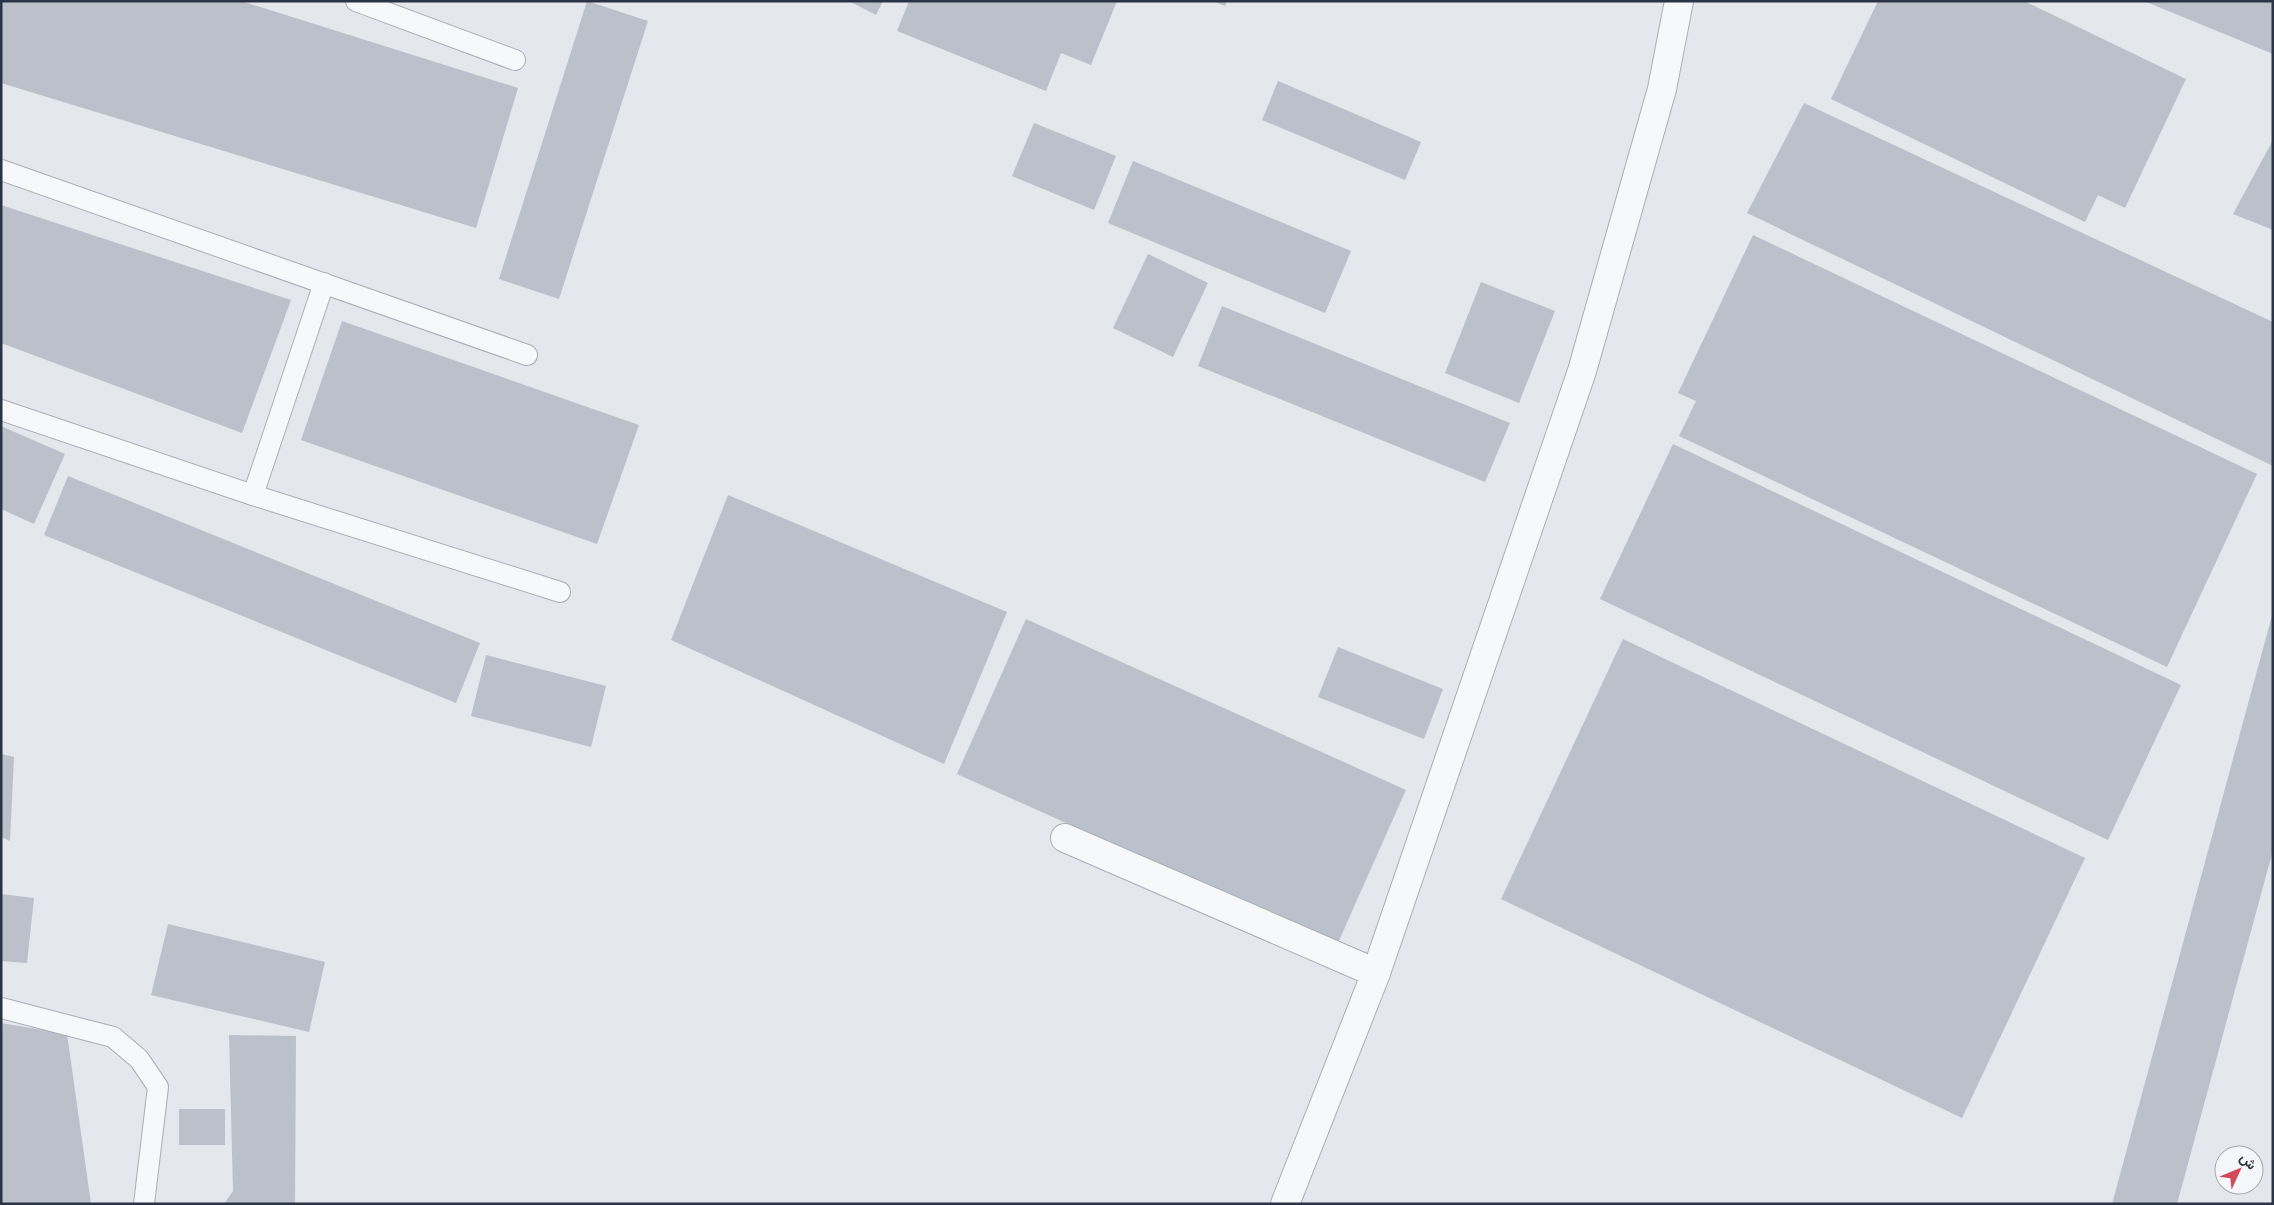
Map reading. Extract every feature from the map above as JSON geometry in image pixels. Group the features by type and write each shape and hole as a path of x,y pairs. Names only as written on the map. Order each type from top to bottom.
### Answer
{"street":[{"path":"1285,1204 1376,973 1582,371 1662,89 1679,1"},
{"path":"1065,838 1376,973"}],"lane":[{"path":"356,1 516,60"},
{"path":"1,170 527,355"},
{"path":"253,495 324,283"},
{"path":"1,410 253,495 560,592"},
{"path":"1,1008 114,1037 139,1059 158,1086 144,1204"}],"building":[{"path":"1,1 241,1 518,88 476,228 1,83"},
{"path":"587,1 648,21 559,299 499,279"},
{"path":"849,1 883,1 876,15"},
{"path":"909,1 1117,1 1091,65 1061,53 1046,91 897,31"},
{"path":"1213,1 1227,1 1225,6"},
{"path":"1878,1 2024,1 2186,79 2125,208 2098,195 2085,222 1831,99"},
{"path":"2144,1 2273,1 2273,54"},
{"path":"1278,81 1421,142 1405,180 1262,120"},
{"path":"1804,103 2273,322 2273,466 1747,213"},
{"path":"1034,123 1116,156 1094,210 1012,176"},
{"path":"2273,140 2273,230 2233,214"},
{"path":"1133,161 1351,251 1325,313 1108,223"},
{"path":"1,205 291,300 242,433 1,343"},
{"path":"1753,235 2257,474 2167,667 1679,436 1696,401 1678,393"},
{"path":"1148,254 1208,283 1173,357 1113,328"},
{"path":"1481,282 1555,311 1519,403 1445,373"},
{"path":"1222,306 1510,423 1485,482 1198,366"},
{"path":"342,321 639,425 597,544 301,440"},
{"path":"1,426 65,454 34,524 1,509"},
{"path":"1673,444 2181,685 2108,840 1600,599"},
{"path":"68,476 480,643 456,703 44,535"},
{"path":"728,495 1007,612 944,764 671,640"},
{"path":"2273,612 2273,850 2177,1204 2112,1204"},
{"path":"1026,619 1406,790 1337,945 957,774"},
{"path":"1623,639 2085,858 1962,1118 1501,899"},
{"path":"1338,647 1443,689 1424,739 1318,697"},
{"path":"486,655 606,686 591,747 471,716"},
{"path":"1,754 14,757 10,841 1,837"},
{"path":"1,894 34,898 27,963 1,961"},
{"path":"168,924 325,962 309,1032 151,995"},
{"path":"1,1023 67,1034 91,1204 1,1204"},
{"path":"229,1035 296,1036 295,1204 224,1204 233,1191"},
{"path":"179,1109 225,1109 225,1145 179,1145"}]}
